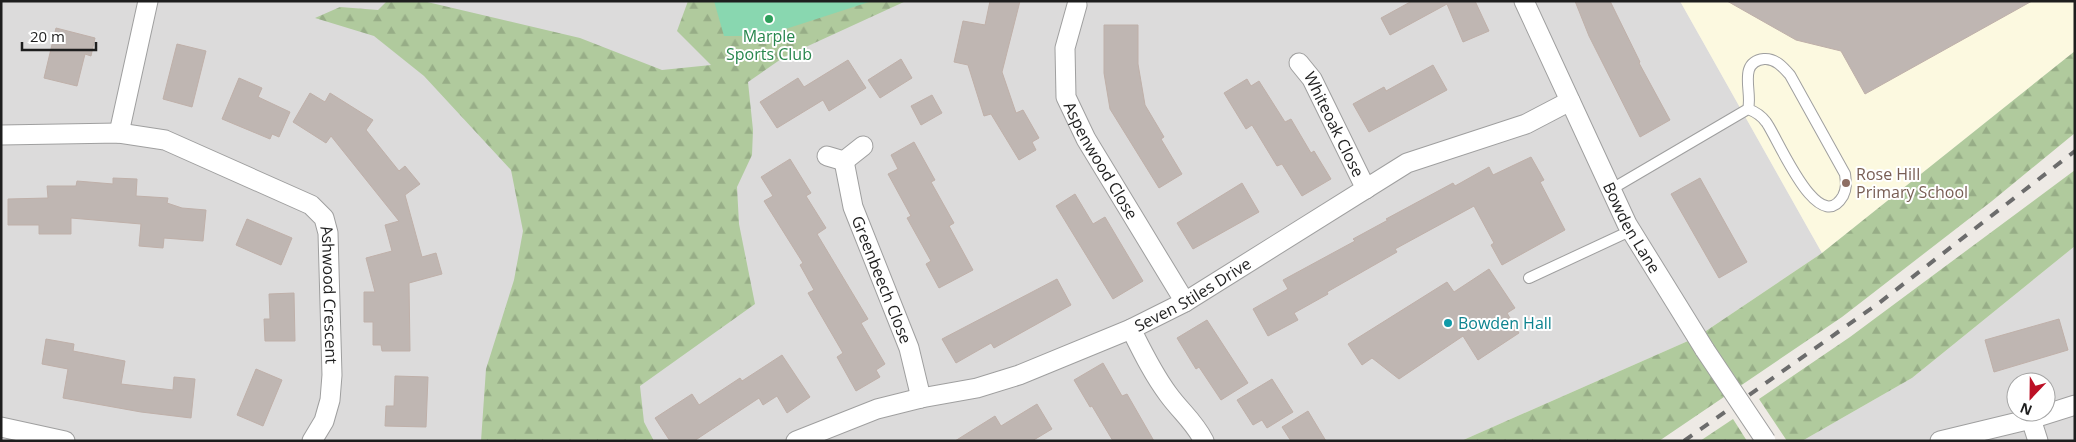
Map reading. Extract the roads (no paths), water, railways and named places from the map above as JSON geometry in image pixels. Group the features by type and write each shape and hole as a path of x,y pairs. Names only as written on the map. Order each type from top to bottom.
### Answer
{"street":[{"path":"120,133 148,1"},
{"name":"Bowden Lane","path":"1524,1 1630,230 1705,350 1766,441"},
{"name":"Aspenwood Close","path":"1076,6 1065,48 1066,97 1086,139 1185,302"},
{"name":"Whiteoak Close","path":"1300,63 1312,80 1366,189"},
{"name":"Seven Stiles Drive","path":"796,441 877,410 921,398 977,388 1010,378 1131,329 1185,302 1407,163 1526,124 1570,101"},
{"name":"Ashwood Crescent","path":"1,135 120,133 165,140 311,205 324,218 328,233 332,375 330,400 324,421 312,441"},
{"name":"Greenbeech Close","path":"863,146 836,158 853,207 909,348 921,398"},
{"path":"1131,329 1150,369 1169,396 1193,421 1204,441"},
{"path":"2056,411 2075,405"},
{"path":"1940,441 2015,422"},
{"path":"2032,422 2038,441"},
{"path":"1,427 65,441"}],"lane":[{"path":"1610,190 1744,111 1750,96 1747,77 1750,67 1758,61 1766,59 1783,66 1845,174 1846,186 1839,202 1832,206 1824,206 1808,195 1770,126 1758,113 1744,111"},
{"path":"1529,278 1630,230"}],"railway":[{"path":"1684,441 1879,303 2075,151"}],"place":[{"name":"Marple Sports Club","path":"769,19"},
{"name":"Rose Hill Primary School","path":"1846,183"},
{"name":"Bowden Hall","path":"1448,323"}]}
